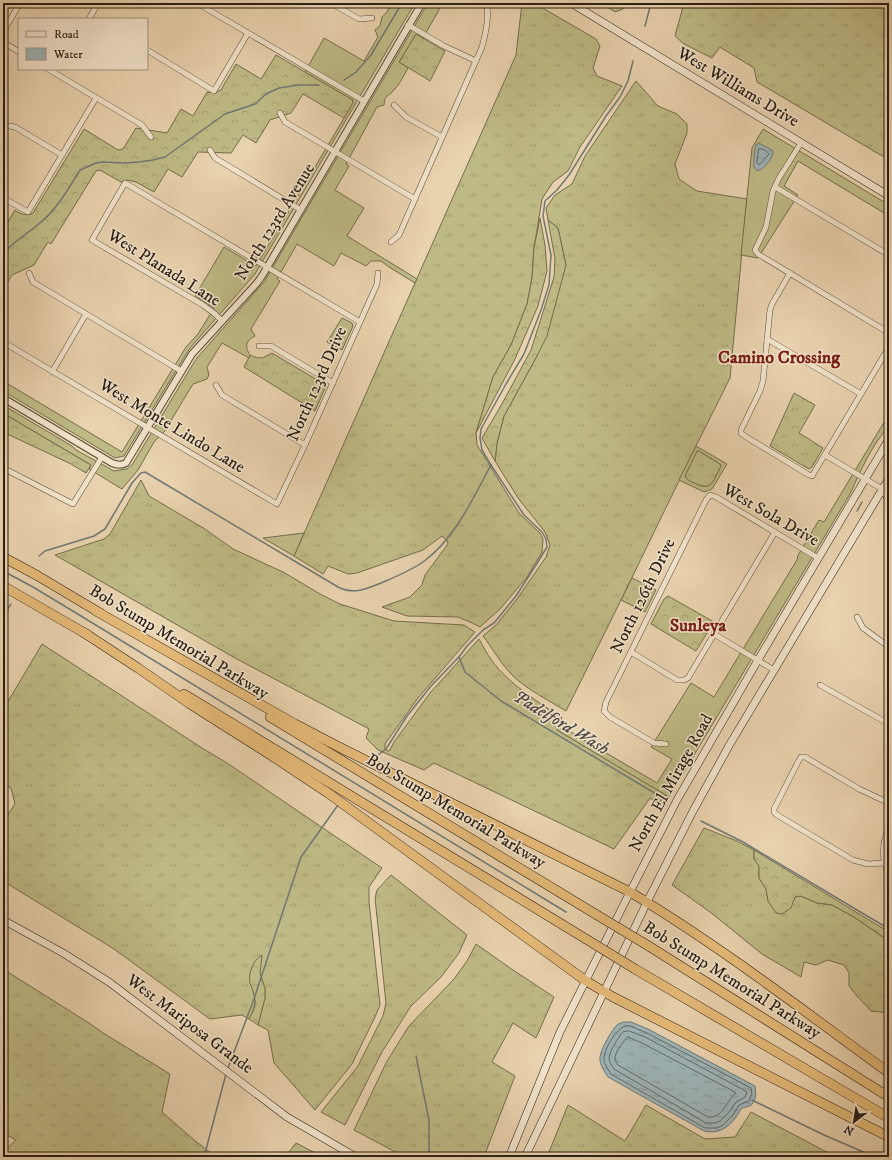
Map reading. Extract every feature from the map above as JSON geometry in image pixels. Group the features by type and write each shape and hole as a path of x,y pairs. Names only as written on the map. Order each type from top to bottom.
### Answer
{"highway":[{"name":"Bob Stump Memorial Parkway","path":"3,557 38,576 647,945 889,1097"},
{"path":"7,588 83,632 330,789 357,800 586,939 889,1118"},
{"path":"96,611 295,724 362,759 630,892 730,957 889,1073"},
{"path":"330,789 350,809 586,981 604,992 889,1137"}],"main road":[{"name":"West Williams Drive","path":"571,3 889,196"},
{"name":"North El Mirage Road","path":"509,1157 560,1032 681,793 889,439"},
{"name":"North El Mirage Road","path":"525,1157 647,902 693,811 730,744 774,670 886,488 889,478"},
{"name":"West Mariposa Grande","path":"3,920 63,953 109,982 287,1117 356,1157"}],"street":[{"path":"3,32 20,3"},
{"path":"91,18 98,3"},
{"path":"197,3 364,101"},
{"path":"331,3 359,19 372,18"},
{"name":"North 123rd Avenue","path":"102,457 118,465 123,465 128,460 192,354 257,283 422,3"},
{"path":"391,242 399,235 476,61 484,40 488,8 486,3"},
{"path":"408,25 444,46 476,61"},
{"path":"148,51 214,90 248,33"},
{"path":"3,42 18,51"},
{"path":"57,71 96,98 142,125 151,137"},
{"path":"3,198 28,212 96,98"},
{"path":"394,105 406,117 442,137"},
{"path":"280,113 285,122 415,199"},
{"path":"3,125 15,127 62,155"},
{"path":"801,143 775,188 766,227 756,250 758,254 889,333"},
{"path":"210,150 216,158 301,210"},
{"name":"West Planada Lane","path":"222,321 202,305 92,240 125,183 267,267"},
{"path":"775,188 889,255"},
{"path":"267,267 360,322"},
{"path":"29,273 33,282 181,371"},
{"name":"North 123rd Drive","path":"277,504 377,284 378,273"},
{"path":"790,273 771,307 761,387 741,433 743,435 812,476 889,348"},
{"path":"52,372 86,314"},
{"path":"767,339 861,394"},
{"name":"West Monte Lindo Lane","path":"3,342 277,504"},
{"path":"259,346 271,346 333,383"},
{"path":"216,386 222,395 305,445"},
{"path":"3,398 102,457 73,504 3,468"},
{"path":"825,455 865,479 886,488 889,502"},
{"name":"West Sola Drive","path":"710,495 716,497 818,558"},
{"name":"North 126th Drive","path":"666,744 654,743 610,717 604,711 606,702 703,505 710,495"},
{"path":"631,652 678,680 688,678 775,532"},
{"path":"857,617 863,628 889,647"},
{"path":"714,634 774,670"},
{"path":"820,685 889,724"},
{"path":"884,863 868,864 853,860 777,815 774,812 774,809 801,757 805,757 859,789 889,803"},
{"path":"889,827 884,843 884,863 889,875"}],"green space":[{"path":"391,3 415,3 255,274 190,348 124,456 115,458 3,391 3,381 122,452 186,347 198,334 214,308 195,296 224,247 256,266 353,103 353,100 305,72 324,38 364,61 378,37 375,30 380,26 382,17 387,12"},
{"path":"428,3 443,3 423,38 416,34 399,62 408,68 398,85 386,97 384,105 377,107 346,164 349,166 335,190 364,208 347,236 417,279 415,283 381,261 371,261 366,266 341,253 334,266 297,244 277,279 280,281 251,329 255,336 249,340 247,344 247,349 250,355 249,358 222,343 207,367 209,375 207,379 193,384 164,432 154,442 138,470 122,489 89,469 91,465 3,413 3,405 72,446 76,450 114,471 127,469 132,465 197,358 264,282"},
{"path":"522,3 534,3 596,39 600,46 593,68 597,76 622,86 580,147 568,171 553,182 542,199 534,248 532,278 527,304 511,345 493,377 476,433 477,445 519,513 540,533 543,539 542,552 527,577 500,609 480,627 458,617 407,616 382,607 410,597 422,585 425,575 448,544 447,540 442,536 423,550 357,573 348,574 328,566 323,574 294,556 516,55"},
{"path":"601,3 626,3 623,9 615,12"},
{"path":"684,3 889,3 889,160 757,82 754,68 720,47 712,58 684,44 675,36"},
{"path":"416,34 445,51 430,81 399,62"},
{"path":"276,55 353,100 353,103 344,118 303,94 291,113 270,120 256,143 243,135 231,153 198,152 182,177 168,169 154,192 136,182 127,180 121,182 100,170 96,171 51,244 48,242 34,265 12,275 3,289 3,230 15,210 24,214 33,213 84,129 118,150 123,149 136,128 167,133 181,109 193,116 207,92 215,93 221,90 236,64 261,79"},
{"path":"636,81 658,106 677,114 687,124 687,133 675,164 679,179 697,191 747,199 730,378 566,711 532,690 513,676 483,636 496,625 517,599 546,557 550,545 545,532 518,498 495,461 497,443 504,416 537,356 566,265 558,228 548,220 546,208 555,195 572,184 585,156"},
{"path":"763,129 889,205 889,216 798,161 784,186 798,195 758,258 741,255 752,148"},
{"path":"540,218 545,245 547,271 538,306 515,359 476,433 493,377 511,345 527,304 532,278 534,248"},
{"path":"548,220 558,228 566,265 547,336 504,416 497,443 495,461 482,438 531,350 554,277 555,259"},
{"path":"342,318 352,323 353,326 342,350 327,342"},
{"path":"272,353 324,384 325,388 315,411 244,367 250,355 256,358 261,358"},
{"path":"794,393 815,405 799,433 823,448 812,467 809,469 770,446"},
{"path":"3,413 91,465 86,473 71,464 3,432"},
{"path":"889,414 889,426 877,442 862,467 850,494 669,797 557,730 559,725 657,783 672,759 651,747 691,683 714,697 798,558 797,557 819,520 824,522"},
{"path":"696,446 727,464 712,489 704,492 679,480","holes":["697,451 721,466 712,483 706,486 701,486 692,482 685,476"]},
{"path":"696,451 699,451 721,466 710,485 702,486 696,484 687,479 685,476"},
{"path":"141,480 149,496 205,529 233,549 285,573 340,604 394,621 464,625 475,632 418,698 385,744 385,749 388,751 430,693 479,639 492,661 507,678 524,692 562,718 557,730 666,795 661,801 657,802 650,798 614,849 434,763 424,770 378,750 366,738 369,729 235,658 55,555 104,539 110,534"},
{"path":"304,533 294,556 263,538"},
{"path":"632,578 656,590 645,612 621,600"},
{"path":"668,596 714,622 696,651 651,624 664,599"},
{"path":"42,644 227,763 382,868 369,887 369,902 380,1005 352,1064 315,1110 274,1063 268,1030 258,1025 265,998 265,989 260,973 250,981 255,1004 249,1019 242,1015 210,1019 114,949 3,881 3,822 15,804 11,788 3,784 3,710"},
{"path":"704,828 737,841 754,850 754,859 759,866 759,878 766,889 768,901 782,914 790,908 795,897 801,896 817,903 832,905 854,917 889,940 889,1013 871,1011 856,995 849,986 849,973 844,965 828,960 816,965 804,962 801,977 762,954 710,912 672,885"},
{"path":"754,850 889,932 889,940 854,917 832,905 817,903 801,896 795,897 791,908 782,914 776,913 768,901 766,889 759,878 759,866 754,859"},
{"path":"391,875 467,935 459,953 441,977 411,1006 382,1052 345,1125 321,1112 358,1066 383,1016 386,1003 375,898 377,890"},
{"path":"476,944 554,997 536,1038 513,1023 492,1062 515,1076 485,1154 482,1157 405,1157 354,1130 387,1061 409,1026 454,979 467,961"},
{"path":"262,955 260,973 265,989 265,998 258,1025 249,1019 255,1006 254,994 250,983 250,975 254,963"},
{"path":"3,969 170,1074 162,1112 216,1157 3,1157 3,1152 16,1140 3,1133"},
{"path":"568,1105 625,1141 646,1105 705,1139 735,1137 751,1112 836,1157 547,1157"},
{"path":"296,1143 323,1157 285,1157"}],"water":[{"path":"759,143 773,151 767,164 763,168 756,170 754,166 754,153 757,144"},
{"path":"631,1022 648,1029 755,1086 756,1094 754,1102 750,1106 741,1109 733,1121 722,1130 709,1132 704,1131 608,1077 601,1065 601,1053 613,1030 618,1024"}],"waterway":[{"path":"344,80 356,72 371,55 402,3"},
{"path":"645,26 651,3"},
{"path":"373,759 386,749 407,716 431,686 459,657 467,646 483,630 494,623 508,606 547,547 546,539 542,532 524,515 482,450 480,438 481,429 524,354 549,285 551,255 543,216 545,201 557,190 569,175 606,116 620,97 628,81 633,61"},
{"path":"3,254 53,211 80,170 96,163 139,162 165,157 225,114 255,104 266,94 279,88 298,85 319,85"},
{"path":"39,556 45,551 94,536 105,529 132,483 141,473 145,472 338,587 349,591 365,589 408,571 434,553 454,530 491,465"},
{"path":"857,511 862,502"},
{"path":"3,571 81,616 566,912"},
{"path":"3,616 11,604"},
{"name":"Padelford Wash","path":"459,657 465,672 501,701 661,797"},
{"path":"228,1068 254,999 301,857 338,805"},
{"name":"Padelford Wash","path":"701,821 743,842 889,929"},
{"path":"416,1056 429,1120 429,1157"},
{"path":"204,1157 226,1074"},
{"path":"752,1100 824,1135 875,1157"}],"district":[{"name":"Camino Crossing","path":"779,358"},
{"name":"Sunleya","path":"698,626"}]}
